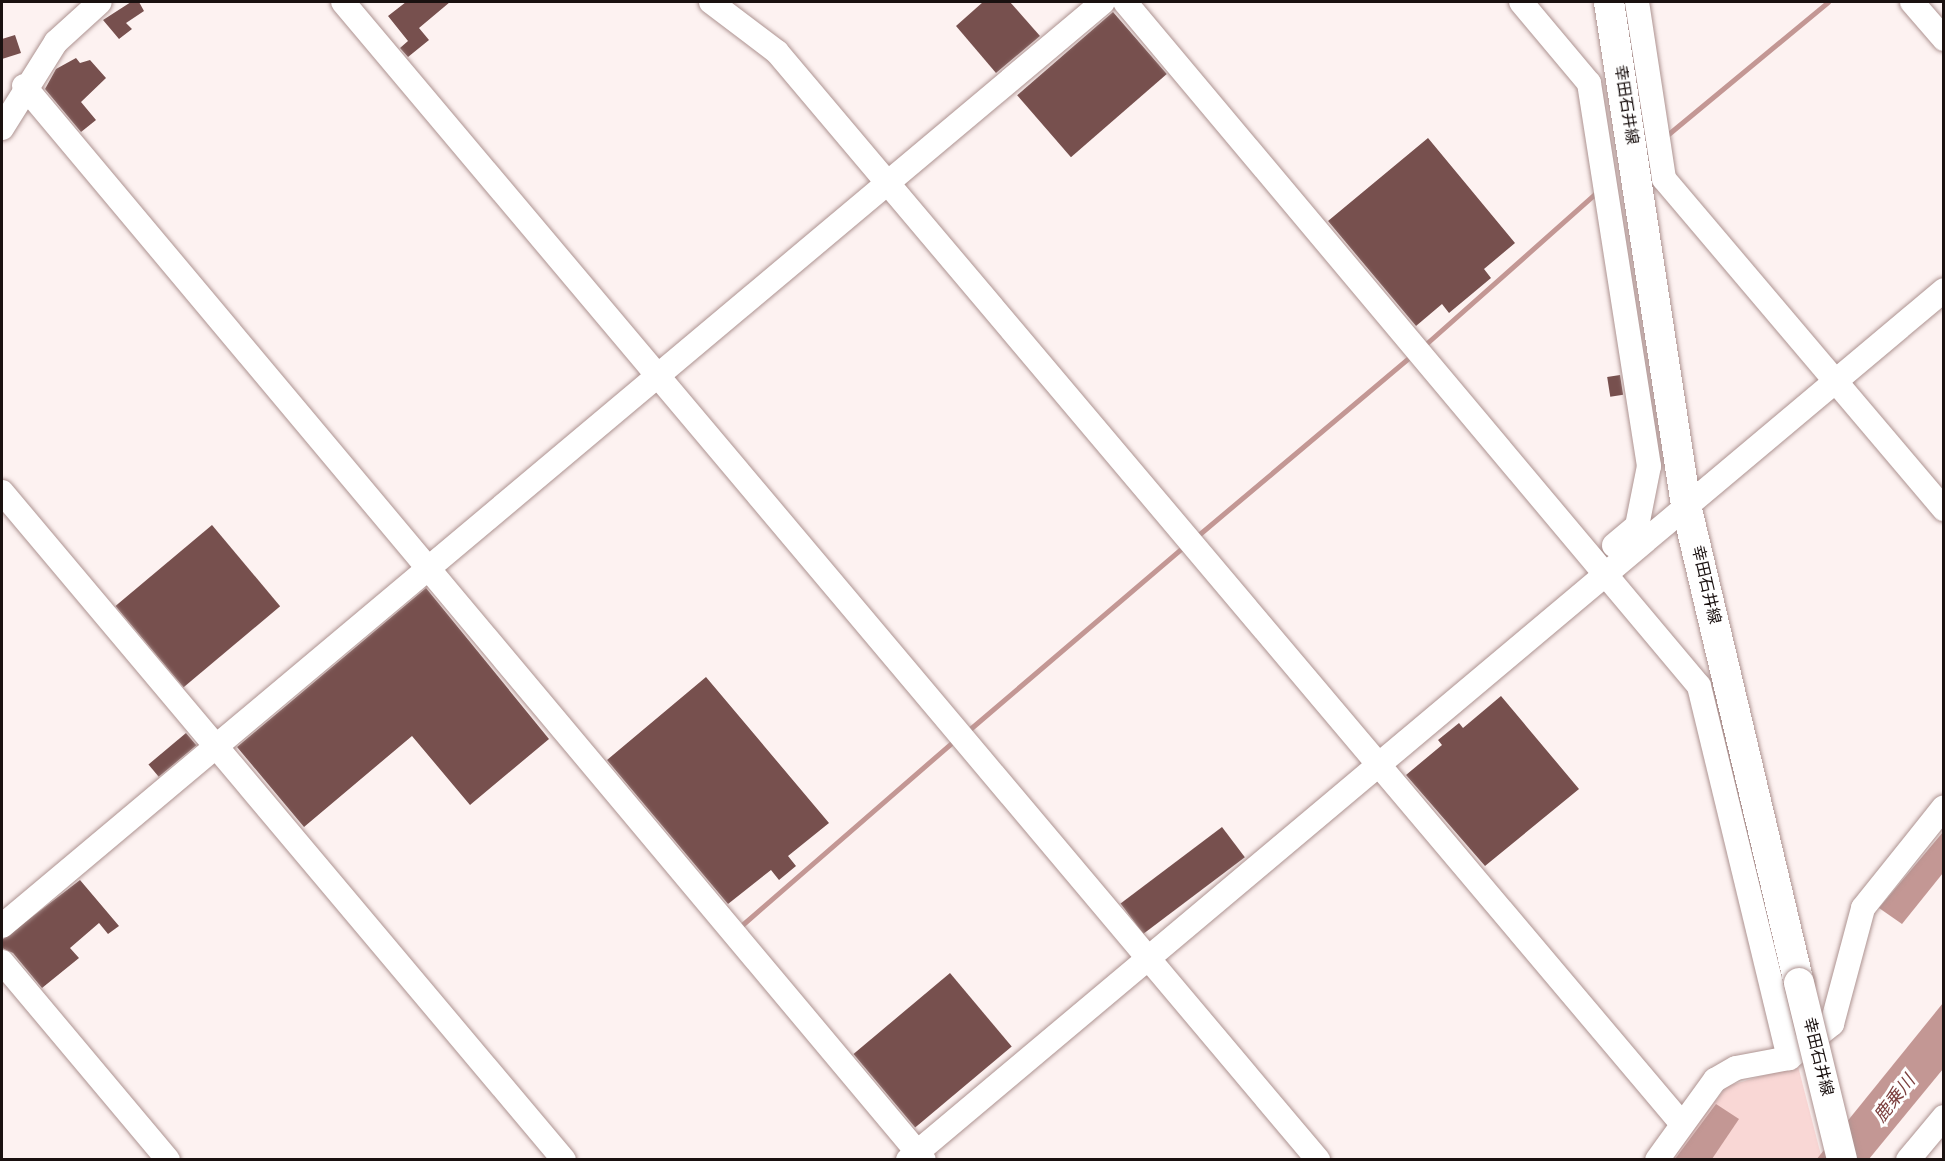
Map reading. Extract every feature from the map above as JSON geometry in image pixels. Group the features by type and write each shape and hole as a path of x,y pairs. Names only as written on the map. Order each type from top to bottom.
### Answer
{"main road":[{"name":"幸田石井線","path":"1609,2 1686,505 1842,1160"}],"street":[{"path":"343,2 1318,1160"},
{"path":"711,2 777,52 886,184 1681,1123"},
{"path":"2,926 1103,2"},
{"path":"1125,2 1699,686 1789,1058"},
{"path":"1521,2 1589,83 1649,466 1637,526 1599,568"},
{"path":"1637,2 1664,179 1944,509"},
{"path":"1912,2 1944,39"},
{"path":"2,128 24,86 90,4"},
{"path":"24,86 429,567 917,1157 1146,958 1376,764 1599,568 1686,505 1944,290"},
{"path":"2,492 564,1160"},
{"path":"1657,1160 1681,1123 1723,1075 1789,1058 1832,1024 1863,908 1944,807"},
{"path":"2,962 168,1160"},
{"path":"1908,1160 1944,1117"}],"shaded area":[{"path":"1798,1066 1822,1159 1669,1160 1727,1086"}],"water":[{"path":"1943,832 1943,873 1902,924 1879,908"},
{"name":"鹿乗川","path":"1943,1003 1943,1069 1869,1159 1816,1160"},
{"path":"1716,1104 1739,1119 1712,1159 1675,1159"}],"building":[{"path":"131,2 139,2 144,11 126,23 132,29 119,39 103,20"},
{"path":"406,2 450,2 419,28 429,40 408,57 400,48 408,41 388,16"},
{"path":"983,2 1010,2 1040,36 996,73 956,26"},
{"path":"1113,12 1167,74 1071,157 1017,95"},
{"path":"15,35 21,53 2,59 2,39"},
{"path":"76,58 80,63 90,60 106,78 81,102 96,120 81,132 45,89 56,69"},
{"path":"1428,138 1515,243 1484,269 1491,278 1449,313 1442,304 1416,326 1328,221"},
{"path":"1620,375 1623,395 1610,397 1607,377"},
{"path":"212,525 280,606 184,687 115,606"},
{"path":"426,588 549,739 470,805 412,736 304,827 237,747"},
{"path":"706,677 829,823 788,856 796,866 779,880 771,870 728,904 607,760"},
{"path":"1501,696 1579,789 1485,866 1406,775 1442,745 1438,740 1459,723 1463,728"},
{"path":"186,733 196,745 159,777 148,764"},
{"path":"1222,827 1245,857 1143,934 1121,903"},
{"path":"80,880 119,926 108,934 99,923 70,948 79,958 42,988 13,953 2,948 2,940"},
{"path":"950,973 1012,1047 915,1128 853,1054"}],"waterway":[{"path":"1666,136 1828,2"},
{"path":"1427,343 1598,191"},
{"path":"1196,537 1410,357"},
{"path":"970,729 1182,548"},
{"path":"742,925 951,743"}]}
